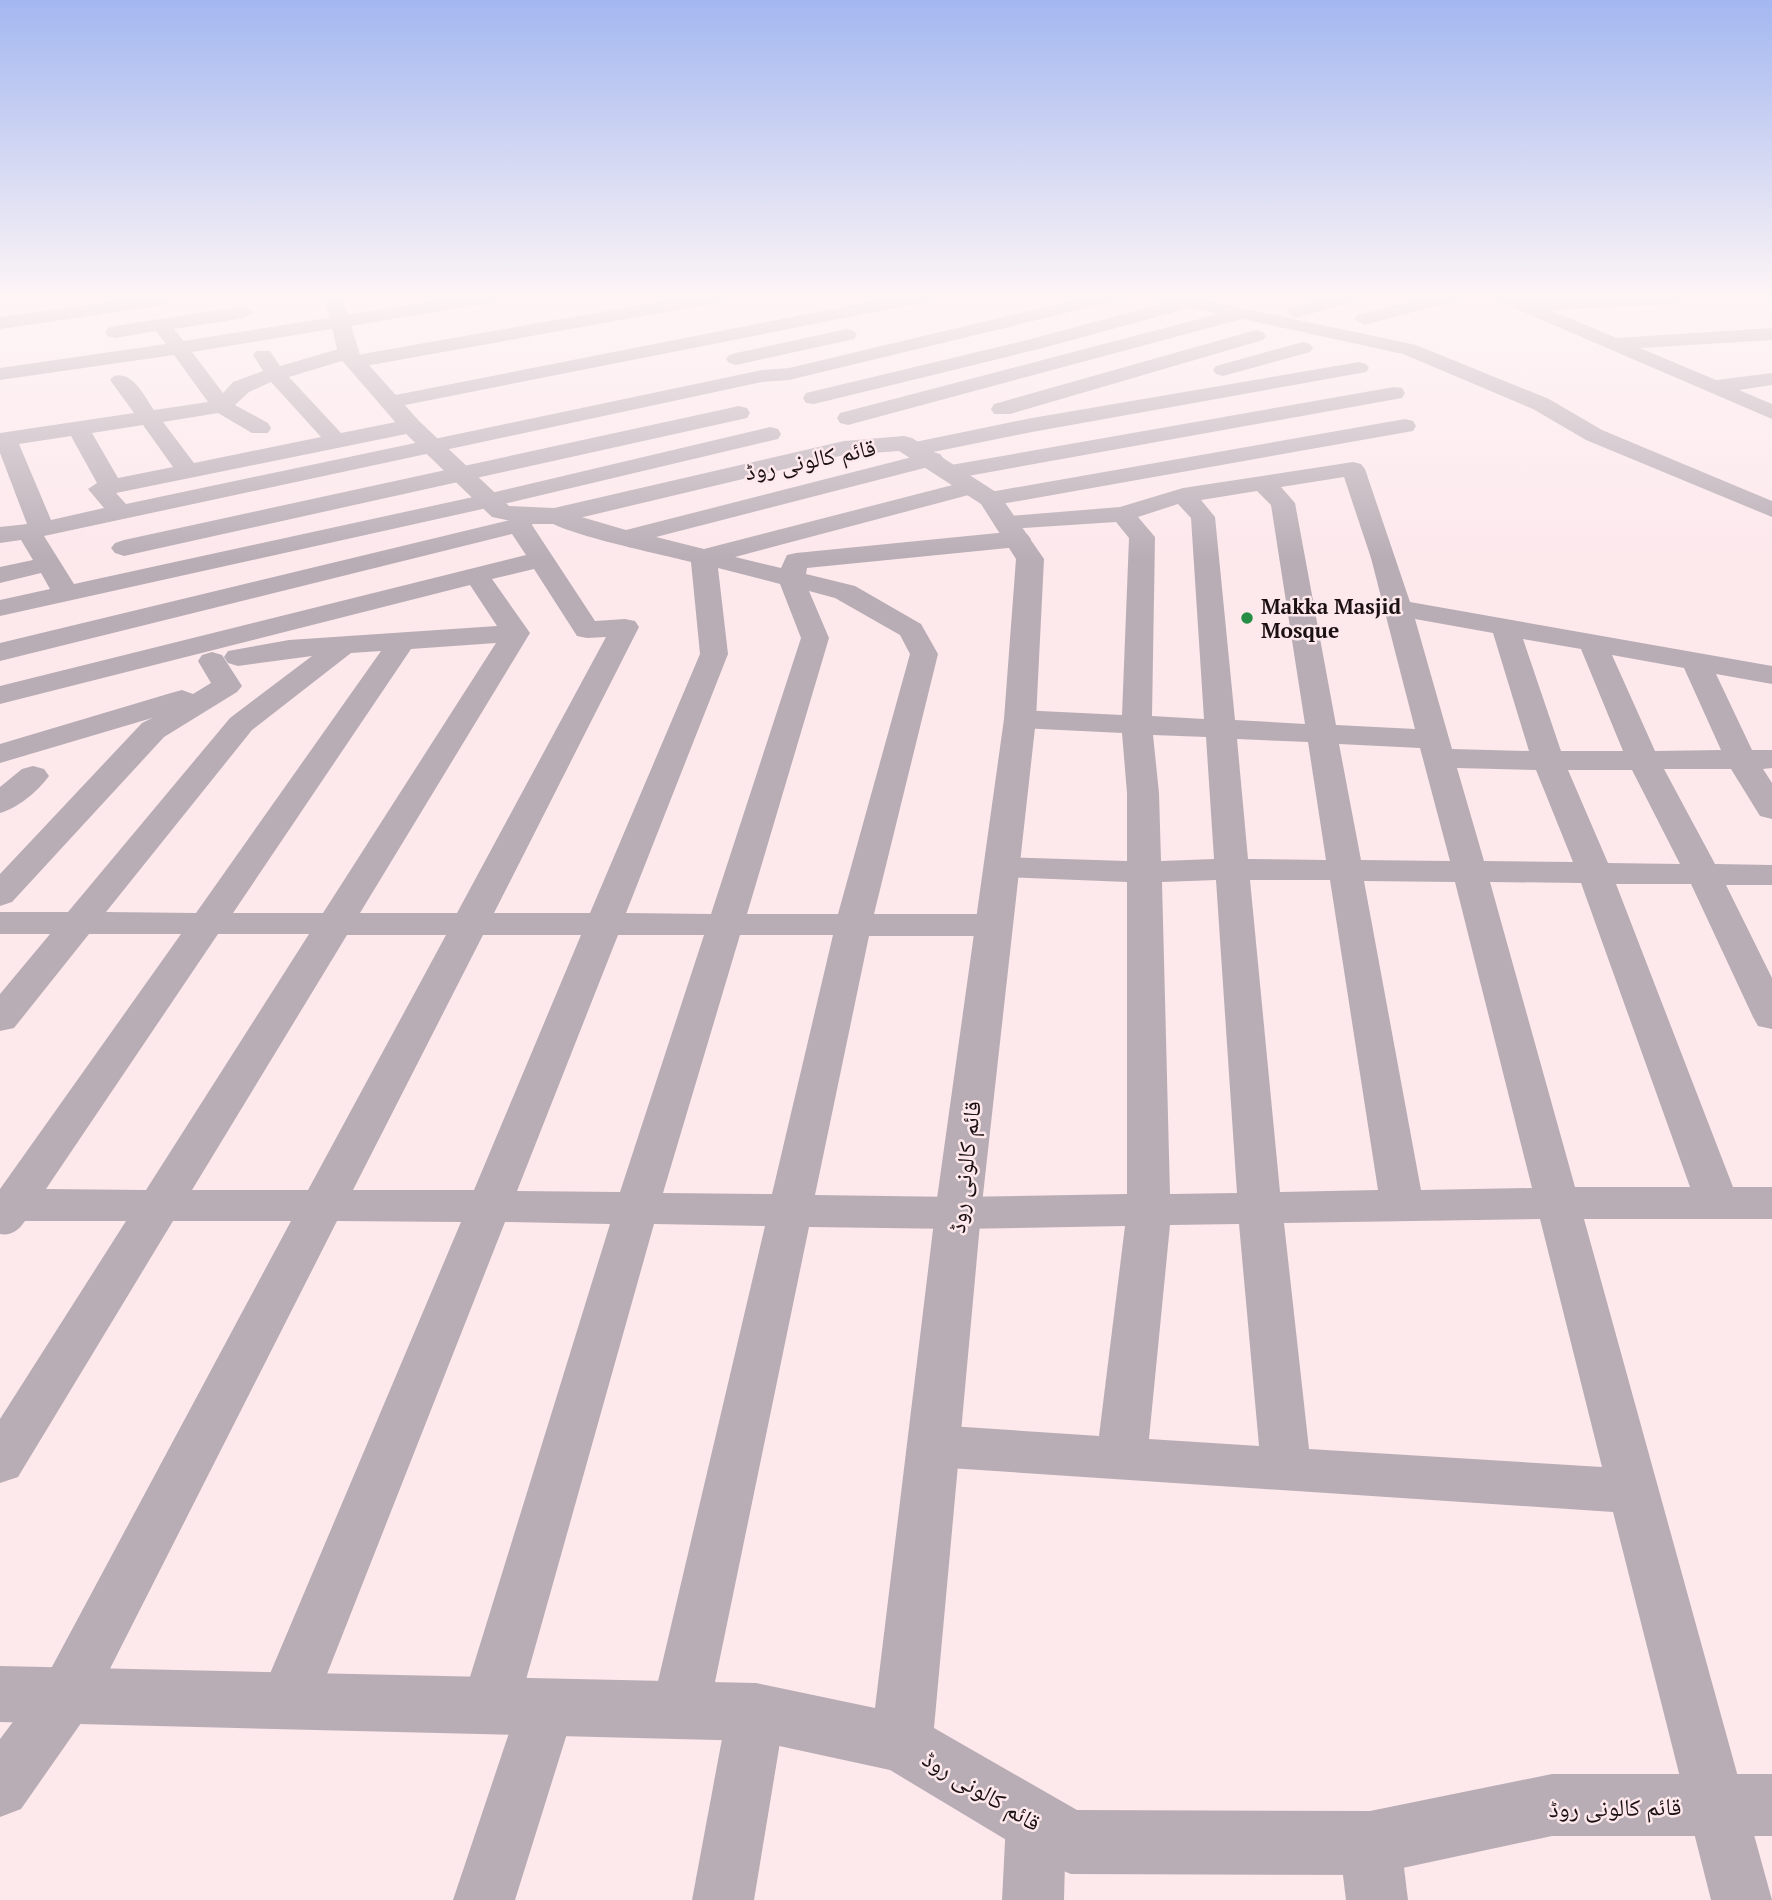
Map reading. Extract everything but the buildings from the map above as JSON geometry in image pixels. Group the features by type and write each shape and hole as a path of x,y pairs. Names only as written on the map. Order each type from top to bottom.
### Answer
{"street":[{"path":"117,384 141,408 188,471"},
{"path":"205,384 222,405 260,428"},
{"path":"40,412 222,405 241,387 250,384"},
{"path":"284,384 335,441"},
{"path":"343,384 787,445"},
{"path":"379,384 402,392 588,528 845,592 911,630 925,654 853,925 680,1711"},
{"path":"0,535 110,515 424,384"},
{"path":"124,548 402,392 452,384"},
{"path":"695,384 787,445"},
{"path":"0,608 144,576 402,392 703,389 732,384"},
{"path":"792,384 953,479 1122,514 1182,495 1353,469 1384,558 1471,872 1742,1900"},
{"path":"814,398 871,384"},
{"path":"952,384 1032,425"},
{"path":"848,418 982,384"},
{"path":"953,479 916,434 1092,384"},
{"path":"1135,384 1177,399 1219,424"},
{"path":"1154,390 1176,384"},
{"path":"484,1900 518,1707 637,1208 815,638 791,579 796,561 953,479 1032,425 1267,384"},
{"path":"1492,384 1541,404 1594,435 1772,510"},
{"path":"1706,384 1769,410"},
{"path":"1713,387 1738,384"},
{"path":"0,1788 66,1697 625,627 587,630 541,559 402,392"},
{"path":"0,652 171,611 402,392"},
{"path":"213,664 124,548 100,489 335,441 402,392 739,413"},
{"name":"قائم کالونی روڈ","path":"402,392 787,445 844,447 953,479 1030,559 1020,719 992,925 958,1213 902,1743 1071,1842 1373,1871 1552,1805 1772,1805"},
{"path":"625,538 953,479 1219,424 1394,393"},
{"path":"66,593 48,564 3,440 78,428 141,408"},
{"path":"704,557 953,479 1405,426"},
{"path":"78,428 111,487"},
{"path":"1263,483 1283,503 1402,1205"},
{"path":"1182,495 1203,517 1260,1208 1286,1468"},
{"path":"1122,514 1142,537 1137,727 1143,793 1145,872 1149,1212 1122,1458"},
{"path":"287,1702 714,654 704,557"},
{"path":"0,754 213,664 476,575 541,559"},
{"path":"0,575 48,564"},
{"path":"476,575 516,633"},
{"path":"1398,608 1592,641 1772,676"},
{"path":"1504,626 1548,761 1595,873 1717,1203"},
{"path":"0,695 213,664 289,649 516,633"},
{"path":"0,1462 516,633"},
{"path":"4,1211 402,641"},
{"path":"1592,641 1643,760 1703,874 1772,1017"},
{"path":"0,1019 241,724 344,645"},
{"path":"1696,662 1741,759 1772,809"},
{"path":"0,895 213,664"},
{"path":"1020,719 1137,727 1322,734 1548,761 1772,759"},
{"path":"0,803 33,776"},
{"path":"1002,867 1145,872 1233,869 1772,875"},
{"path":"0,923 992,925"},
{"path":"4,1211 160,1206 489,1206 958,1213 1149,1212 1557,1203 1772,1203"},
{"path":"934,1446 1633,1491"},
{"path":"0,1695 756,1712 902,1743"},
{"path":"723,1900 756,1712"},
{"path":"1032,1900 1036,1822"}],"place":[{"name":"Makka Masjid Mosque","path":"1247,618"}]}
